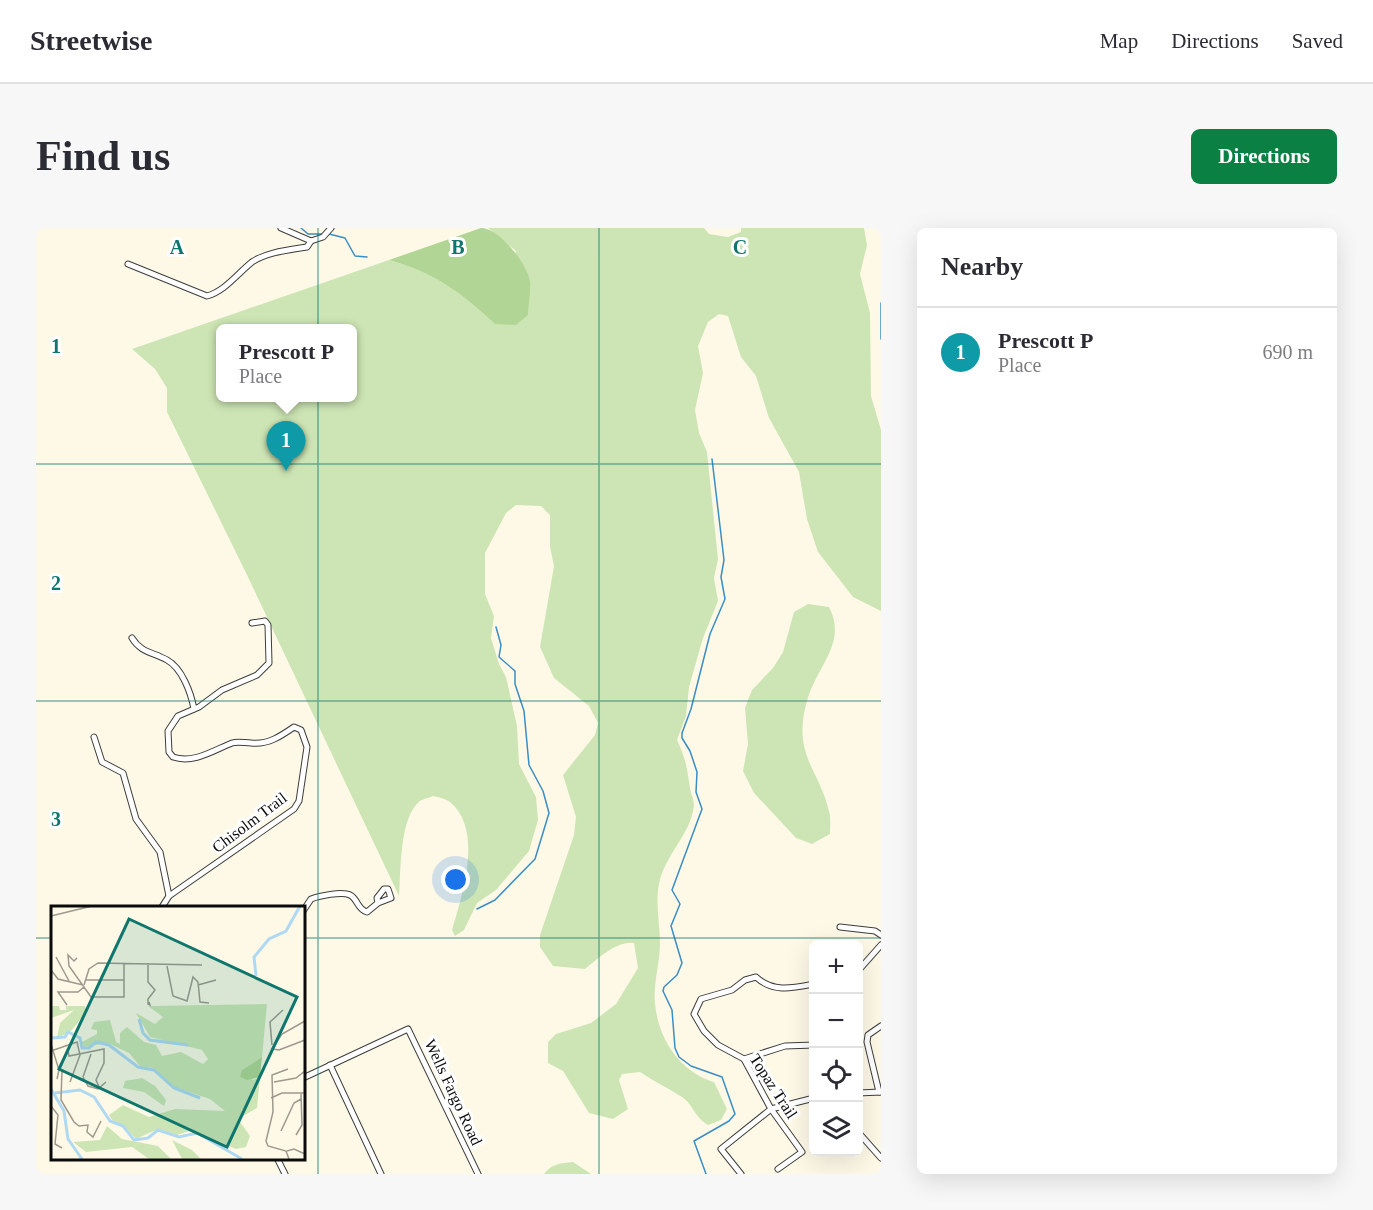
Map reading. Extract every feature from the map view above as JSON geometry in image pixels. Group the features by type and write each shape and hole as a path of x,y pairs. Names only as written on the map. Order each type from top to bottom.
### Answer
{"street":[{"path":"281,228 311,241"},
{"path":"128,264 207,296 216,294 254,261 266,255 307,247 311,241 323,237 331,228"},
{"name":"Chisolm Trail","path":"169,896 294,809 298,801 303,776 306,736 302,730 294,727 278,739 254,744 235,742 224,749 189,759 174,757 168,743 170,726 178,716 194,709 222,690 258,675 269,663 268,626 265,621 252,623"},
{"path":"132,638 141,650 169,660 176,667 190,693 194,709"},
{"path":"94,737 102,762 123,773 136,819 160,852 169,896 163,906"},
{"path":"304,910 311,899 335,895 349,894 362,911 367,912 378,903"},
{"path":"840,927 875,931 881,935"},
{"path":"863,965 881,945"},
{"name":"Topaz Trail","path":"777,1169 802,1152 771,1108 744,1059 718,1045 704,1030 694,1014 701,999 732,990 756,977 765,986 788,988 809,985"},
{"path":"863,1093 880,1092 867,1042 868,1035 881,1026"},
{"name":"Wells Fargo Road","path":"304,1078 408,1029 478,1174"},
{"path":"744,1059 785,1047 809,1045"},
{"path":"330,1065 381,1174"},
{"path":"741,1174 721,1149 771,1108 809,1099"},
{"path":"863,1138 881,1158"},
{"path":"278,1159 285,1174"}],"green space":[{"path":"481,228 496,234 512,248 528,275 530,286 528,315 516,325 495,324 446,285 420,271 389,260"},
{"path":"488,228 704,228 709,234 728,237 741,232 741,228 864,228 867,245 860,274 870,313 871,396 881,430 881,611 853,597 818,552 807,519 799,472 769,418 756,376 741,357 728,316 719,314 708,322 698,346 703,373 695,410 699,433 707,452 718,559 714,578 718,601 703,638 689,687 686,716 677,740 686,764 694,806 688,827 666,863 659,884 660,943 655,1003 661,1029 673,1052 691,1070 714,1082 727,1109 721,1120 708,1125 682,1097 640,1072 622,1074 619,1080 628,1109 613,1119 589,1113 563,1071 548,1063 548,1042 556,1034 591,1023 616,1004 638,968 634,943 614,947 585,969 553,966 540,947 540,935 574,835 576,817 563,775 595,735 598,723 589,706 554,678 540,647 554,566 550,547 550,515 541,506 516,505 506,513 485,553 485,594 494,616 491,638 499,664 506,677 517,726 519,764 536,797 538,820 529,851 496,890 477,903 464,930 455,936 452,930 465,882 468,846 466,829 460,814 450,802 433,796 420,801 413,809 408,819 402,846 399,896 167,412 167,388 155,369 132,349 389,260 420,271 446,285 495,324 516,251"},
{"path":"808,604 829,607 834,620 835,632 833,644 811,689 803,719 804,747 830,817 830,834 812,844 796,838 754,793 743,771 748,744 745,708 752,690 773,668 783,652 794,612"},
{"path":"573,1162 591,1174 544,1174 553,1166"}],"waterway":[{"path":"301,228 308,234 324,234"},
{"path":"329,234 345,238 355,256 367,257"},
{"path":"881,303 881,339"},
{"path":"706,1174 694,1141 729,1121 735,1114 722,1077 691,1066 679,1057 675,1048 672,1010 663,991 664,987 677,975 682,963 671,926 680,904 672,890 702,809 696,792 697,772 682,733 691,709 710,634 725,599 721,577 724,560 712,459"},
{"path":"477,909 495,900 535,859 549,813 543,791 529,765 524,711 515,684 515,671 499,657 501,645 496,627"}],"place":[{"name":"Prescott P","path":"286,471"}]}
